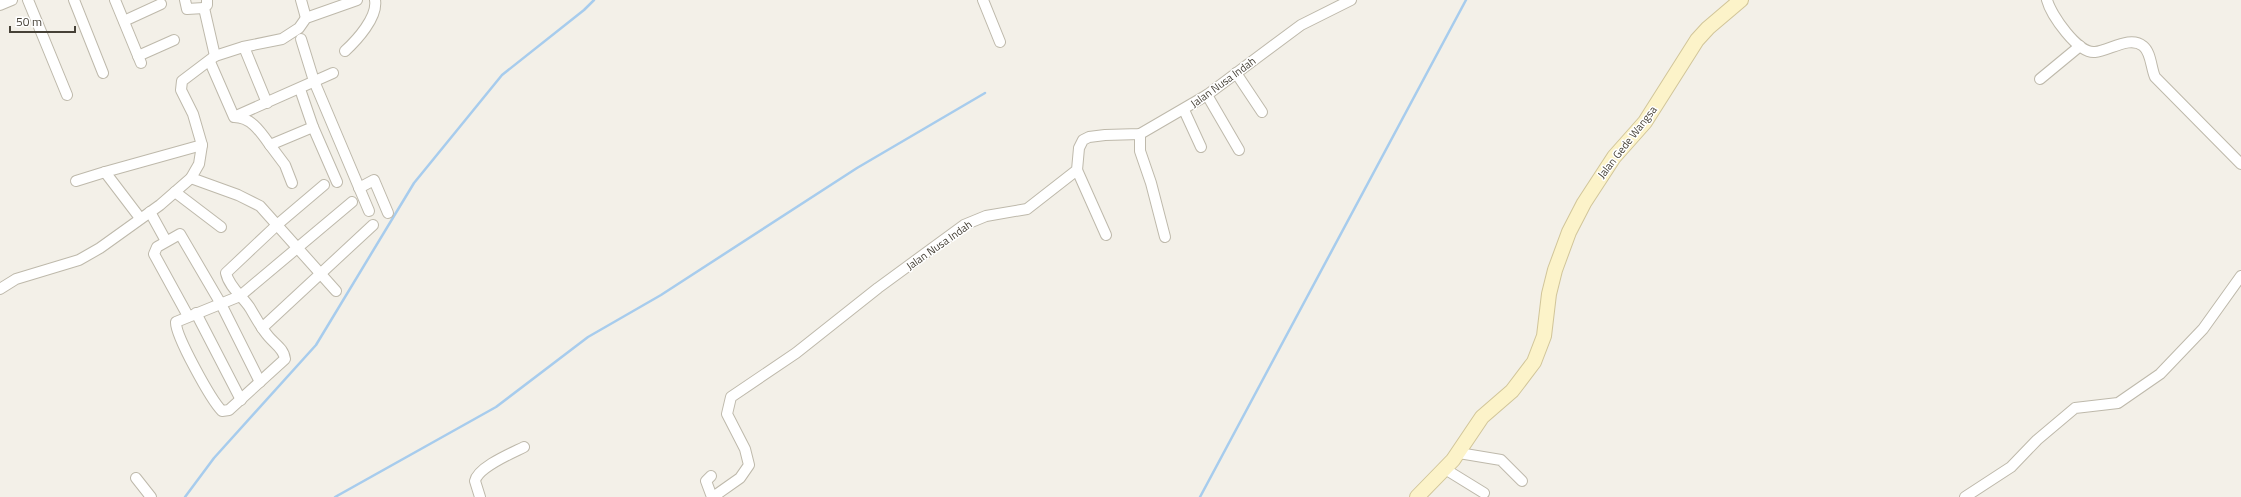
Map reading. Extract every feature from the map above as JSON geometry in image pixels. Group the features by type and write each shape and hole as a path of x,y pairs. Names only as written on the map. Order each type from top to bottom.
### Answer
{"street":[{"path":"0,5 12,0"},
{"path":"28,0 67,95"},
{"path":"74,0 103,73"},
{"path":"115,0 139,60 174,40"},
{"path":"185,0 187,9 190,10 205,4 212,59 234,117"},
{"path":"301,0 306,18"},
{"path":"0,289 16,279 79,260 93,253 150,212 191,178 199,164 202,145 193,114 180,85 182,81 212,59 244,47 282,39 299,28 306,18 356,0"},
{"path":"345,51 356,41 366,26 374,10 375,0"},
{"path":"982,0 1000,42"},
{"name":"Jalan Nusa Indah","path":"712,497 740,478 749,465 745,449 727,414 729,402 734,394 796,353 878,288 964,225 986,216 1027,209 1077,170 1079,148 1083,140 1097,136 1140,134 1184,110 1207,95 1301,25 1351,0"},
{"name":"Jalan Gede Wangsa","path":"1417,497 1459,453 1482,417 1512,391 1534,362 1544,336 1549,294 1555,270 1569,232 1592,188 1614,157 1645,122 1697,40 1708,28 1741,0"},
{"path":"2047,0 2056,18 2080,46 2089,52 2096,52 2127,43 2141,44 2146,49 2155,77 2241,164"},
{"path":"124,21 161,4"},
{"path":"301,39 314,81 369,211"},
{"path":"2040,79 2080,46"},
{"path":"244,47 267,103"},
{"path":"234,117 333,73"},
{"path":"1236,73 1262,112"},
{"path":"301,92 313,127 337,182"},
{"path":"1207,95 1239,150"},
{"path":"1184,110 1201,146"},
{"path":"234,117 244,117 248,120 270,145 285,165 292,183"},
{"path":"270,145 313,127"},
{"path":"1140,134 1140,151 1152,183 1165,237"},
{"path":"76,181 202,145"},
{"path":"1077,170 1106,235"},
{"path":"105,172 140,218"},
{"path":"191,178 252,201 260,206 278,224 336,291"},
{"path":"359,188 374,180 388,214"},
{"path":"324,185 278,224 226,273 229,281 240,296 251,309 262,328 282,351 284,359 241,400 226,411 218,407 178,333 176,322 240,296 352,202"},
{"path":"175,192 221,227"},
{"path":"150,212 166,241"},
{"path":"262,328 373,225"},
{"path":"241,400 192,315 154,254 154,251 166,241 180,234 221,304 260,382"},
{"path":"1966,497 2011,467 2037,440 2075,408 2118,403 2160,374 2203,329 2241,276"},
{"path":"480,497 474,481 478,474 494,463 524,447"},
{"path":"1459,453 1501,460 1522,481"},
{"path":"1445,469 1484,493"},
{"path":"711,476 706,484 712,497"},
{"path":"136,478 151,497"}],"waterway":[{"path":"185,497 214,458 316,345 414,183 502,75 584,10 594,0"},
{"path":"1200,497 1466,0"},
{"path":"335,497 496,407 588,337 661,295 857,168 985,93"}]}
